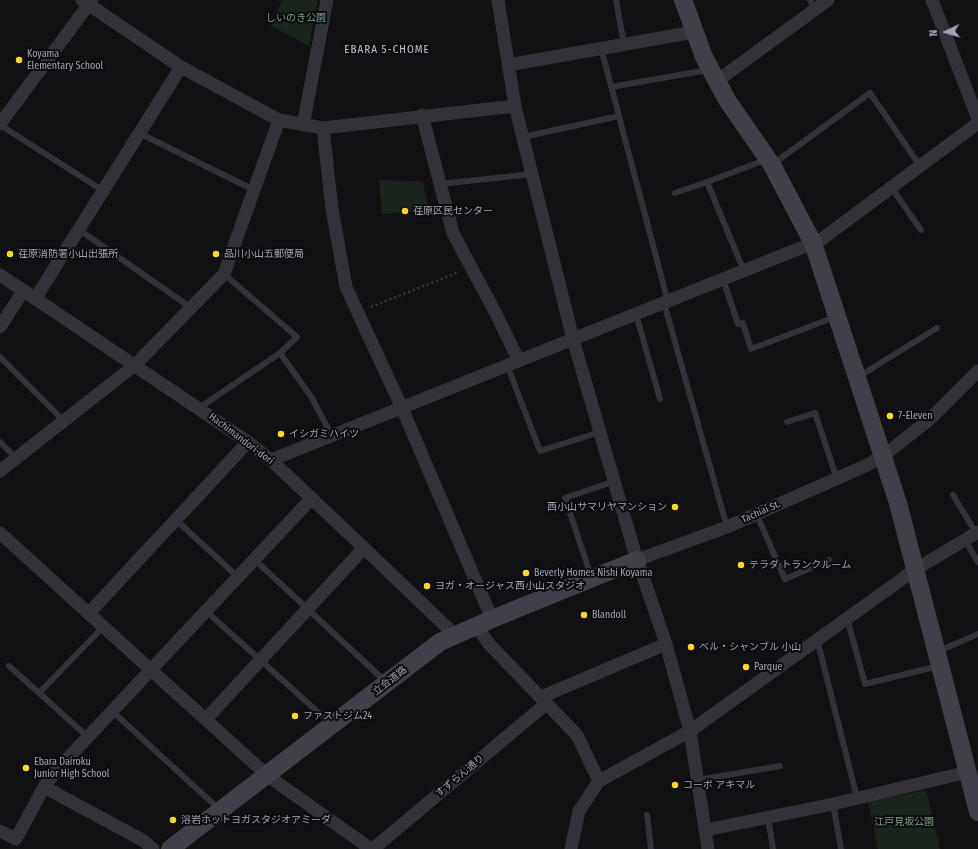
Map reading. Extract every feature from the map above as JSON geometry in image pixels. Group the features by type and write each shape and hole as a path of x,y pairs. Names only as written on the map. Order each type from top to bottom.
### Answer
{"street":[{"path":"303,124 327,0"},
{"path":"498,0 515,106 574,339 637,560 666,644 690,731 708,849"},
{"path":"683,0 694,32 727,100 770,162 813,243 898,503 978,812"},
{"path":"714,75 812,5 828,0"},
{"path":"932,0 978,119"},
{"path":"0,124 87,1 181,67 279,120 323,128 422,115 515,106"},
{"path":"508,65 694,32"},
{"path":"35,299 102,190 181,67"},
{"path":"422,115 453,233 495,312 513,363"},
{"path":"0,471 63,420 135,365 190,307 224,274 279,120"},
{"path":"271,460 822,239 978,123"},
{"path":"323,128 339,253 346,288 402,408 484,622 488,644 577,735 599,781"},
{"name":"Hachimandori-dori","path":"0,275 200,408 271,460 455,635"},
{"path":"0,327 23,291"},
{"name":"Tachiai St.","path":"637,560 727,527 756,513 837,479 882,457 930,419 978,371"},
{"path":"89,613 248,442"},
{"path":"0,831 16,839 44,787 56,771 312,499"},
{"path":"0,533 268,776 372,849"},
{"path":"571,849 579,811 599,781 690,731 916,569 973,535"},
{"path":"206,720 364,548"},
{"name":"立会道路","path":"170,849 388,684 440,642 484,622 592,580 637,560"},
{"name":"すずらん通り","path":"372,849 544,700 666,644"},
{"path":"706,830 833,804 968,772"},
{"path":"44,787 144,840 153,849"}],"lane":[{"path":"616,0 624,44"},
{"path":"601,48 666,302 727,527"},
{"path":"611,87 714,75"},
{"path":"676,192 770,162 870,93 920,166"},
{"path":"523,137 619,116"},
{"path":"0,124 102,190"},
{"path":"139,133 255,190"},
{"path":"440,184 533,174"},
{"path":"707,182 744,271"},
{"path":"892,187 921,230"},
{"path":"78,229 190,307"},
{"path":"200,408 280,353 297,336 224,274"},
{"path":"723,279 738,324 743,323 751,349 837,317"},
{"path":"636,314 660,398"},
{"path":"857,378 937,328"},
{"path":"280,353 312,398 332,436"},
{"path":"0,357 63,420"},
{"path":"513,363 540,451 600,432"},
{"path":"787,422 815,413 837,479"},
{"path":"0,442 16,458"},
{"path":"592,580 565,498 615,481"},
{"path":"953,495 973,535 978,562"},
{"path":"756,513 785,579 829,560"},
{"path":"176,520 238,577"},
{"path":"255,560 388,684"},
{"path":"206,611 333,726"},
{"path":"847,618 865,684 939,658 978,634"},
{"path":"39,693 104,627"},
{"path":"817,640 857,798"},
{"path":"9,666 88,737"},
{"path":"112,711 220,810"},
{"path":"698,780 780,766"},
{"path":"833,804 841,849"},
{"path":"647,815 651,849"},
{"path":"768,817 773,849"}],"path":[{"path":"358,313 471,267"}],"green space":[{"name":"しいのき公園","path":"282,0 318,0 309,46 271,26"},
{"path":"379,180 423,182 428,206 409,212 382,214"},
{"name":"江戸見坂公園","path":"926,790 940,849 878,849 868,802"}],"place":[{"name":"Koyama Elementary School","path":"19,60"},
{"name":"荏原区民センター","path":"405,211"},
{"name":"荏原消防署小山出張所","path":"10,254"},
{"name":"品川小山五郵便局","path":"216,254"},
{"name":"7-Eleven","path":"890,416"},
{"name":"イシガミハイツ","path":"281,434"},
{"name":"西小山サマリヤマンション","path":"675,507"},
{"name":"テラダ トランクルーム","path":"741,565"},
{"name":"Beverly Homes Nishi Koyama","path":"526,573"},
{"name":"ヨガ・オージャス西小山スタジオ","path":"427,586"},
{"name":"Blandoll","path":"584,615"},
{"name":"ベル・シャンブル 小山","path":"691,647"},
{"name":"Parque","path":"746,667"},
{"name":"ファストジム24","path":"295,716"},
{"name":"Ebara Dairoku Junior High School","path":"26,768"},
{"name":"コーポ アキマル","path":"675,785"},
{"name":"溶岩ホットヨガスタジオアミーダ","path":"173,820"}],"district":[{"name":"EBARA 5-CHOME","path":"387,50"}]}
